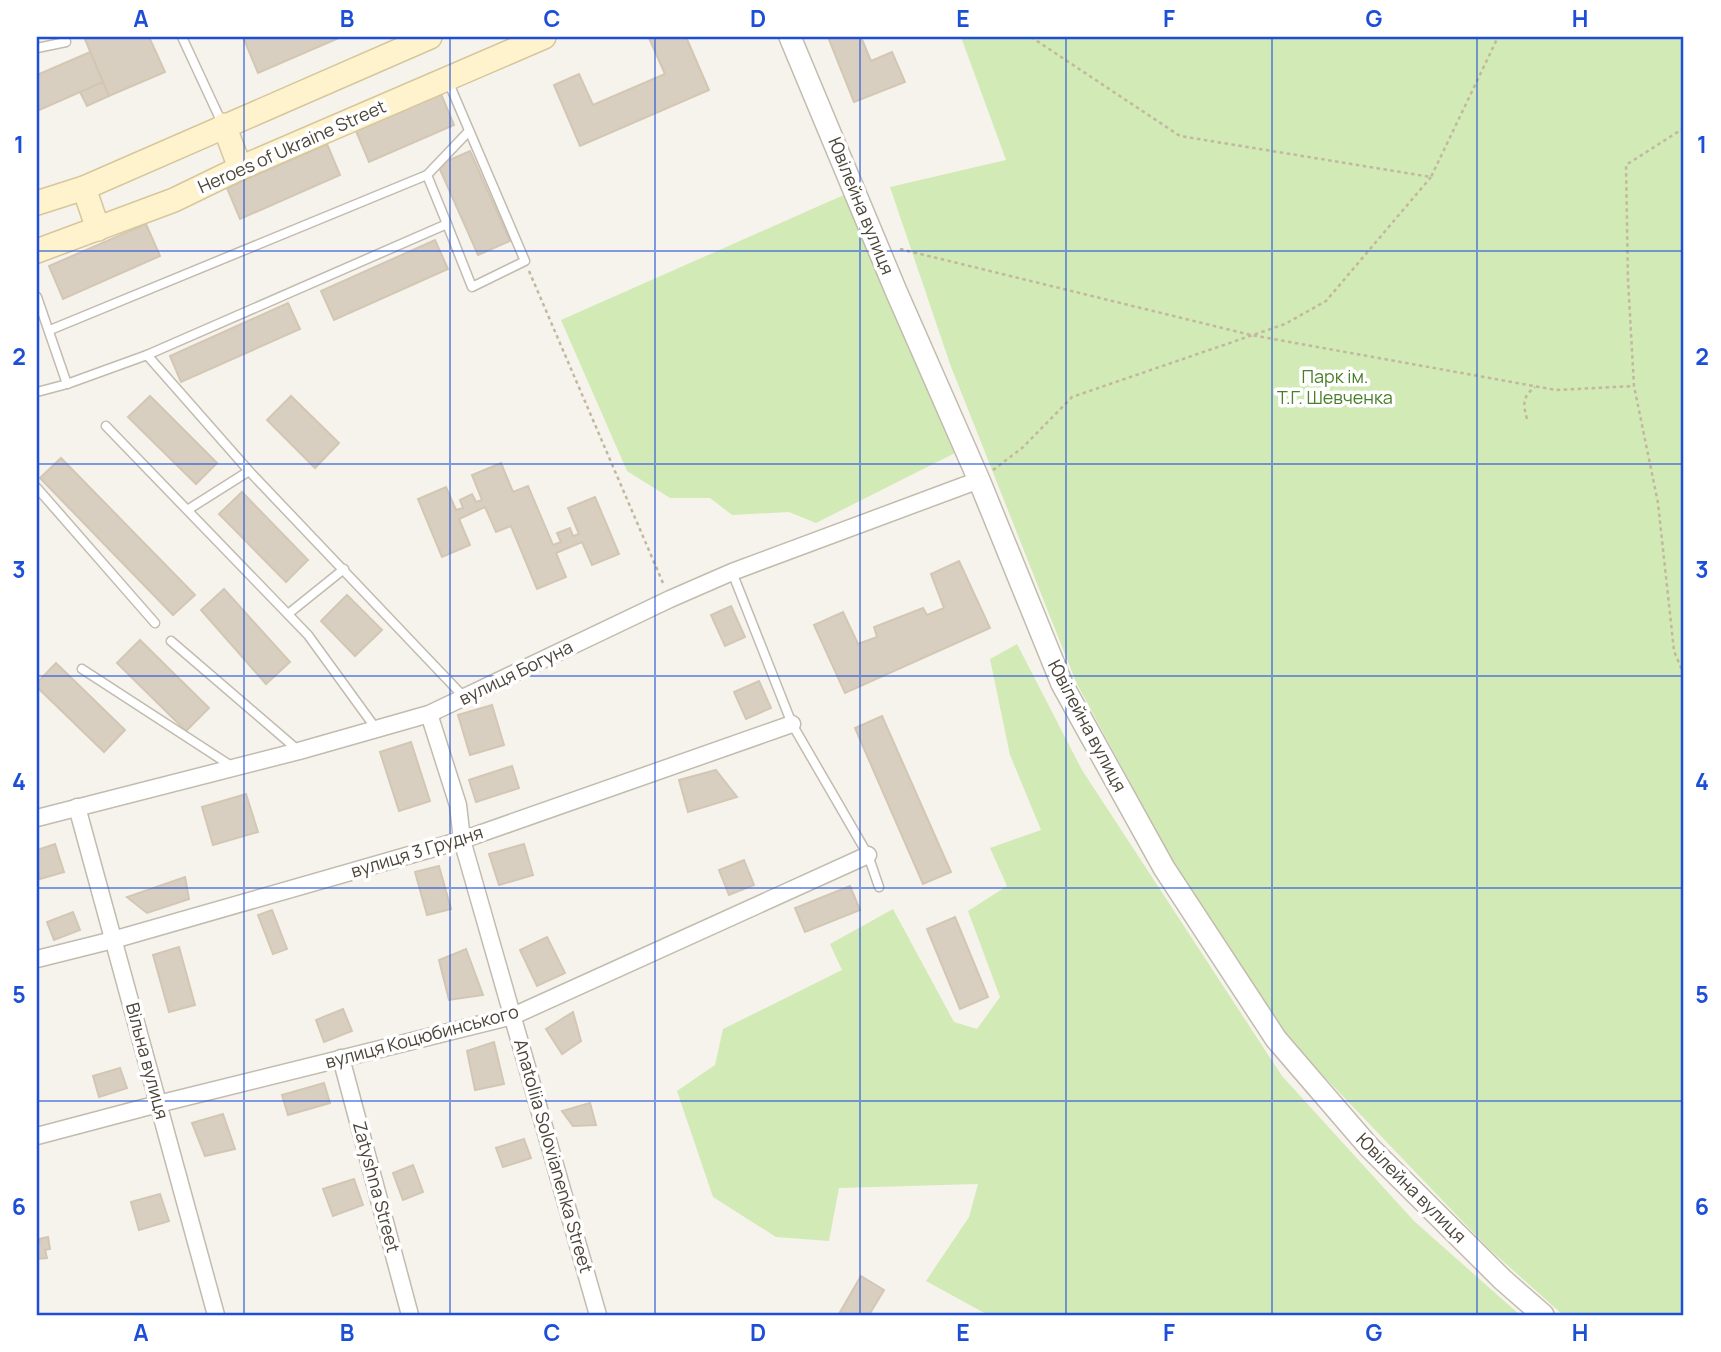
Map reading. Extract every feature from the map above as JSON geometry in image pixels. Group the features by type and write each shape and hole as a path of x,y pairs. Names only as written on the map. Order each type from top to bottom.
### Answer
{"main road":[{"path":"37,203 84,188 223,125 430,37"},
{"name":"Heroes of Ukraine Street","path":"37,251 174,200 240,168 544,37"},
{"path":"223,125 240,168"},
{"path":"84,188 98,229"}],"street":[{"name":"Ювілейна вулиця","path":"790,37 979,480 1062,684 1164,868 1276,1039 1369,1147 1503,1280 1543,1315"},
{"name":"вулиця Богуна","path":"37,818 299,751 429,714 732,572 979,480"},
{"name":"Anatoliia Solovianenka Street","path":"429,714 458,805 462,840 598,1315"},
{"name":"вулиця 3 Грудня","path":"37,959 113,940 462,840 792,723"},
{"name":"Вільна вулиця","path":"77,807 216,1315"},
{"name":"вулиця Коцюбинського","path":"37,1136 513,1016 867,855"},
{"name":"Zatyshna Street","path":"341,1059 410,1315"}],"lane":[{"path":"37,48 66,42 65,37"},
{"path":"182,37 223,125"},
{"path":"427,176 472,287 525,261 447,79"},
{"path":"50,330 427,176 469,131"},
{"path":"37,392 147,355 447,224"},
{"path":"37,297 67,384"},
{"path":"147,355 249,471 464,697"},
{"path":"106,426 308,635 377,730"},
{"path":"189,509 249,471"},
{"path":"37,488 155,623"},
{"path":"288,614 344,569"},
{"path":"732,572 792,723 867,855 879,887"},
{"path":"171,641 299,751"},
{"path":"82,669 233,767"}],"path":[{"path":"1031,37 1181,136 1431,177"},
{"path":"979,480 1023,448 1072,397 1285,324 1326,301 1431,177 1498,37"},
{"path":"1684,128 1626,165 1628,281 1634,386 1658,503 1674,651 1684,675"},
{"path":"877,243 1251,335 1556,390 1634,386"},
{"path":"525,261 670,599"},
{"path":"1527,419 1522,403 1526,394 1535,387"}],"green space":[{"name":"Парк ім. Т.Г. Шевченка","path":"961,37 1684,37 1684,1315 1563,1315 1487,1247 1292,1043 1188,890 1076,682 950,364 890,187 1006,160"},
{"path":"846,194 955,453 816,523 789,512 732,515 710,498 670,498 627,471 561,320"},
{"path":"1017,644 1082,770 1282,1076 1414,1221 1520,1315 988,1315 926,1281 969,1217 978,1184 839,1188 829,1241 776,1237 713,1197 677,1091 715,1065 723,1029 842,970 830,944 893,909 954,1022 977,1029 1000,997 968,911 1007,886 990,848 1041,830 1010,755 990,659"}],"building":[{"path":"84,37 149,37 165,72 109,96"},
{"path":"243,37 341,37 258,73"},
{"path":"686,37 709,90 580,146 554,85 579,74 593,105 665,74 649,38"},
{"path":"828,37 861,37 871,61 892,52 905,82 854,102"},
{"path":"90,52 103,82 37,111 37,75"},
{"path":"103,82 109,96 87,106 80,92"},
{"path":"441,94 454,125 369,162 356,131"},
{"path":"327,144 340,175 240,219 227,188"},
{"path":"470,151 510,241 478,255 438,165"},
{"path":"146,224 160,256 63,299 49,266"},
{"path":"435,240 448,269 334,320 321,291"},
{"path":"288,303 300,329 181,382 170,356"},
{"path":"150,396 217,463 196,484 128,417"},
{"path":"291,396 339,443 315,468 267,420"},
{"path":"61,458 195,595 173,615 40,478"},
{"path":"501,463 513,492 528,486 553,545 561,542 557,533 570,528 573,536 579,534 568,508 595,497 619,554 592,565 582,542 556,553 566,577 537,589 511,526 496,532 485,507 459,519 470,545 442,557 418,499 446,487 456,510 463,508 460,500 472,494 476,502 482,500 472,475"},
{"path":"242,492 308,560 286,582 219,514"},
{"path":"959,561 990,628 845,693 814,625 843,612 858,644 877,637 874,627 923,608 927,615 944,608 931,574"},
{"path":"224,589 290,662 266,684 201,610"},
{"path":"347,595 382,630 355,656 321,621"},
{"path":"731,606 745,637 725,646 711,615"},
{"path":"140,640 209,708 186,731 117,663"},
{"path":"56,663 125,730 104,752 37,687 37,683"},
{"path":"759,681 771,708 746,719 734,692"},
{"path":"492,705 504,745 470,755 458,715"},
{"path":"882,716 951,872 923,884 855,728"},
{"path":"411,742 430,801 399,811 380,752"},
{"path":"512,766 519,788 476,802 469,780"},
{"path":"716,770 737,797 688,812 679,780"},
{"path":"246,794 258,832 213,845 202,807"},
{"path":"55,844 64,872 40,879 37,850"},
{"path":"524,844 533,875 499,885 489,854"},
{"path":"744,860 754,885 729,895 719,870"},
{"path":"439,866 451,909 427,915 415,872"},
{"path":"185,877 189,899 147,913 127,897"},
{"path":"850,886 860,910 805,932 795,908"},
{"path":"272,910 287,949 273,954 258,915"},
{"path":"73,912 80,930 54,940 47,922"},
{"path":"955,917 988,997 960,1009 927,929"},
{"path":"547,937 565,973 537,986 520,950"},
{"path":"179,947 195,1005 169,1012 153,955"},
{"path":"466,949 483,995 449,1000 439,960"},
{"path":"343,1009 352,1031 324,1042 316,1020"},
{"path":"573,1012 581,1041 562,1054 546,1029"},
{"path":"494,1042 504,1084 475,1090 467,1051"},
{"path":"120,1068 127,1088 99,1097 93,1076"},
{"path":"324,1083 330,1103 288,1115 282,1095"},
{"path":"590,1103 596,1125 573,1126 562,1111"},
{"path":"223,1114 235,1149 205,1156 192,1123"},
{"path":"524,1139 531,1158 503,1167 496,1148"},
{"path":"413,1165 423,1192 403,1200 393,1173"},
{"path":"354,1179 363,1205 333,1216 323,1189"},
{"path":"160,1194 169,1221 139,1230 131,1202"},
{"path":"48,1237 50,1249 45,1250 47,1258 37,1259 39,1239"},
{"path":"861,1276 884,1290 869,1315 839,1314"}]}
